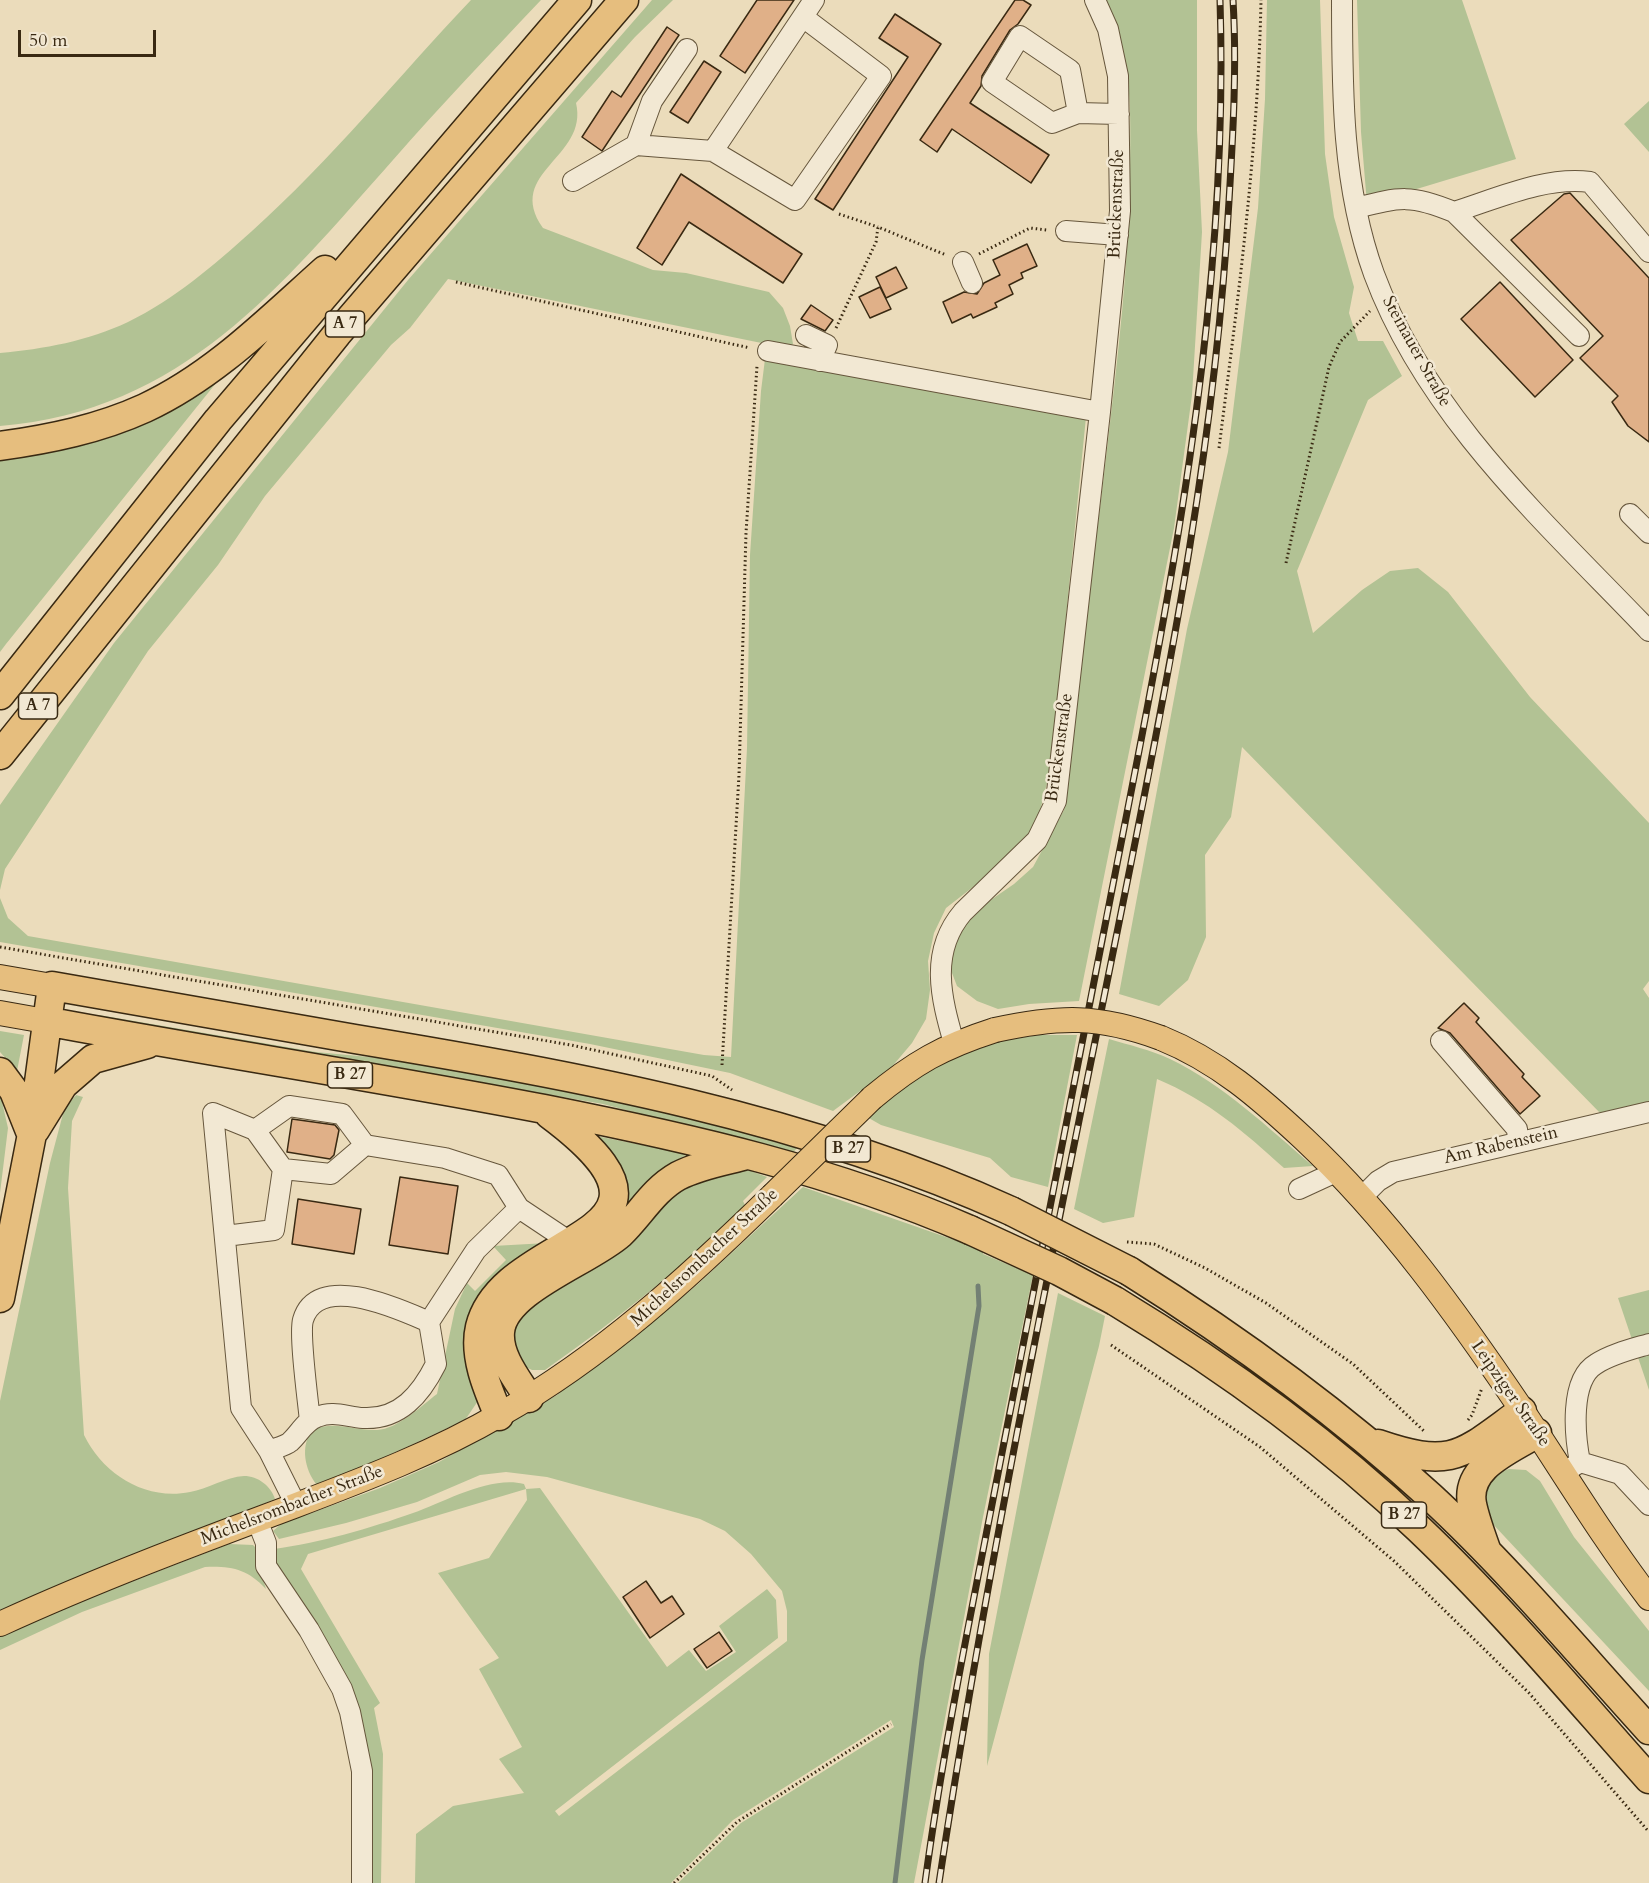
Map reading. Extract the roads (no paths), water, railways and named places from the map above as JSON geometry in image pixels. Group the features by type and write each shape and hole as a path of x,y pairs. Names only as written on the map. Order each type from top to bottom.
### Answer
{"highway":[{"name":"A 7","path":"0,695 218,420 395,210 577,0"},
{"name":"A 7","path":"0,756 337,334 624,0"},
{"path":"0,446 91,429 146,408 193,380 252,337 395,210"},
{"path":"0,1298 32,1134 45,1021 52,986"},
{"name":"B 27","path":"52,986 508,1065 681,1102 758,1121 856,1151 963,1190 1011,1211 1129,1272 1267,1362 1367,1441 1433,1499 1488,1554 1649,1730"},
{"name":"B 27","path":"45,1021 543,1109 676,1135 831,1178 970,1230 1059,1271 1115,1301 1182,1342 1308,1432 1387,1500 1420,1530 1510,1624 1649,1779"},
{"path":"32,1134 63,1085 93,1059 157,1042"},
{"path":"0,1072 14,1091 32,1134"},
{"path":"499,1416 479,1358 480,1328 488,1309 506,1286 603,1219 615,1200 614,1182 605,1165 582,1138 543,1109"},
{"path":"528,1398 502,1350 500,1331 507,1313 521,1297 602,1249 621,1232 662,1187 678,1176 699,1167 751,1154"},
{"path":"1367,1441 1411,1455 1434,1459 1448,1457 1529,1421"},
{"path":"1488,1554 1472,1505 1473,1484 1529,1421"}],"main road":[{"name":"B 27","path":"0,977 52,986"},
{"name":"B 27","path":"0,1013 45,1021"},
{"name":"Michelsrombacher Straße","path":"0,1624 82,1586 411,1459 499,1416 631,1327 772,1196 872,1098 906,1070 954,1043 995,1030 1040,1020 1067,1018 1109,1022 1161,1038 1210,1061 1237,1080 1338,1171 1362,1197"},
{"name":"Leipziger Straße","path":"1362,1197 1418,1264 1529,1421 1571,1467 1613,1550 1649,1598"}],"street":[{"path":"713,151 814,0"},
{"name":"Brückenstraße","path":"954,1043 939,978 940,961 947,938 953,924 963,912 1037,840 1056,801 1118,236 1118,76 1108,29 1095,0"},
{"name":"Steinauer Straße","path":"1341,0 1345,129 1356,208 1374,273 1384,297 1425,375 1483,454 1649,631"},
{"path":"573,181 636,145 713,151 795,200 881,76 803,16"},
{"path":"1078,113 1070,70 1020,36 992,82 1052,123 1078,113 1119,114"},
{"path":"636,145 652,101 687,49"},
{"path":"1454,212 1572,179 1590,182 1649,252"},
{"path":"1356,208 1401,197 1434,204 1454,212 1579,336"},
{"path":"1066,231 1118,236"},
{"path":"963,262 972,283"},
{"path":"806,335 824,353"},
{"path":"763,350 824,353 1100,412"},
{"path":"1630,514 1649,533"},
{"path":"1442,1041 1517,1129 1518,1141"},
{"path":"255,1130 289,1106 342,1114 365,1145 445,1158 498,1175 519,1208 570,1242"},
{"name":"Am Rabenstein","path":"1362,1197 1378,1181 1393,1172 1649,1112"},
{"path":"225,1236 274,1230 283,1169 255,1130 213,1113 241,1408 269,1451 296,1505"},
{"path":"283,1169 331,1174 365,1145"},
{"path":"1299,1189 1338,1171"},
{"path":"269,1451 289,1443 310,1421 334,1413 364,1418 384,1416 401,1409 415,1398 436,1364 429,1322 476,1250 519,1208"},
{"path":"310,1421 303,1321 312,1302 330,1294 384,1303 429,1322"},
{"path":"1649,1344 1595,1364 1586,1374 1574,1412 1571,1467 1620,1473 1649,1505"},
{"path":"257,1520 266,1543 266,1566 309,1630 342,1689 350,1712 362,1771 362,1883"}],"waterway":[{"path":"895,1883 922,1660 979,1306 978,1286"}],"railway":[{"path":"925,1883 960,1670 1146,716 1181,513 1196,411 1217,207 1221,104 1220,0"},
{"path":"939,1883 1002,1511 1175,635 1203,462 1223,289 1229,201 1235,50 1233,0"}]}
